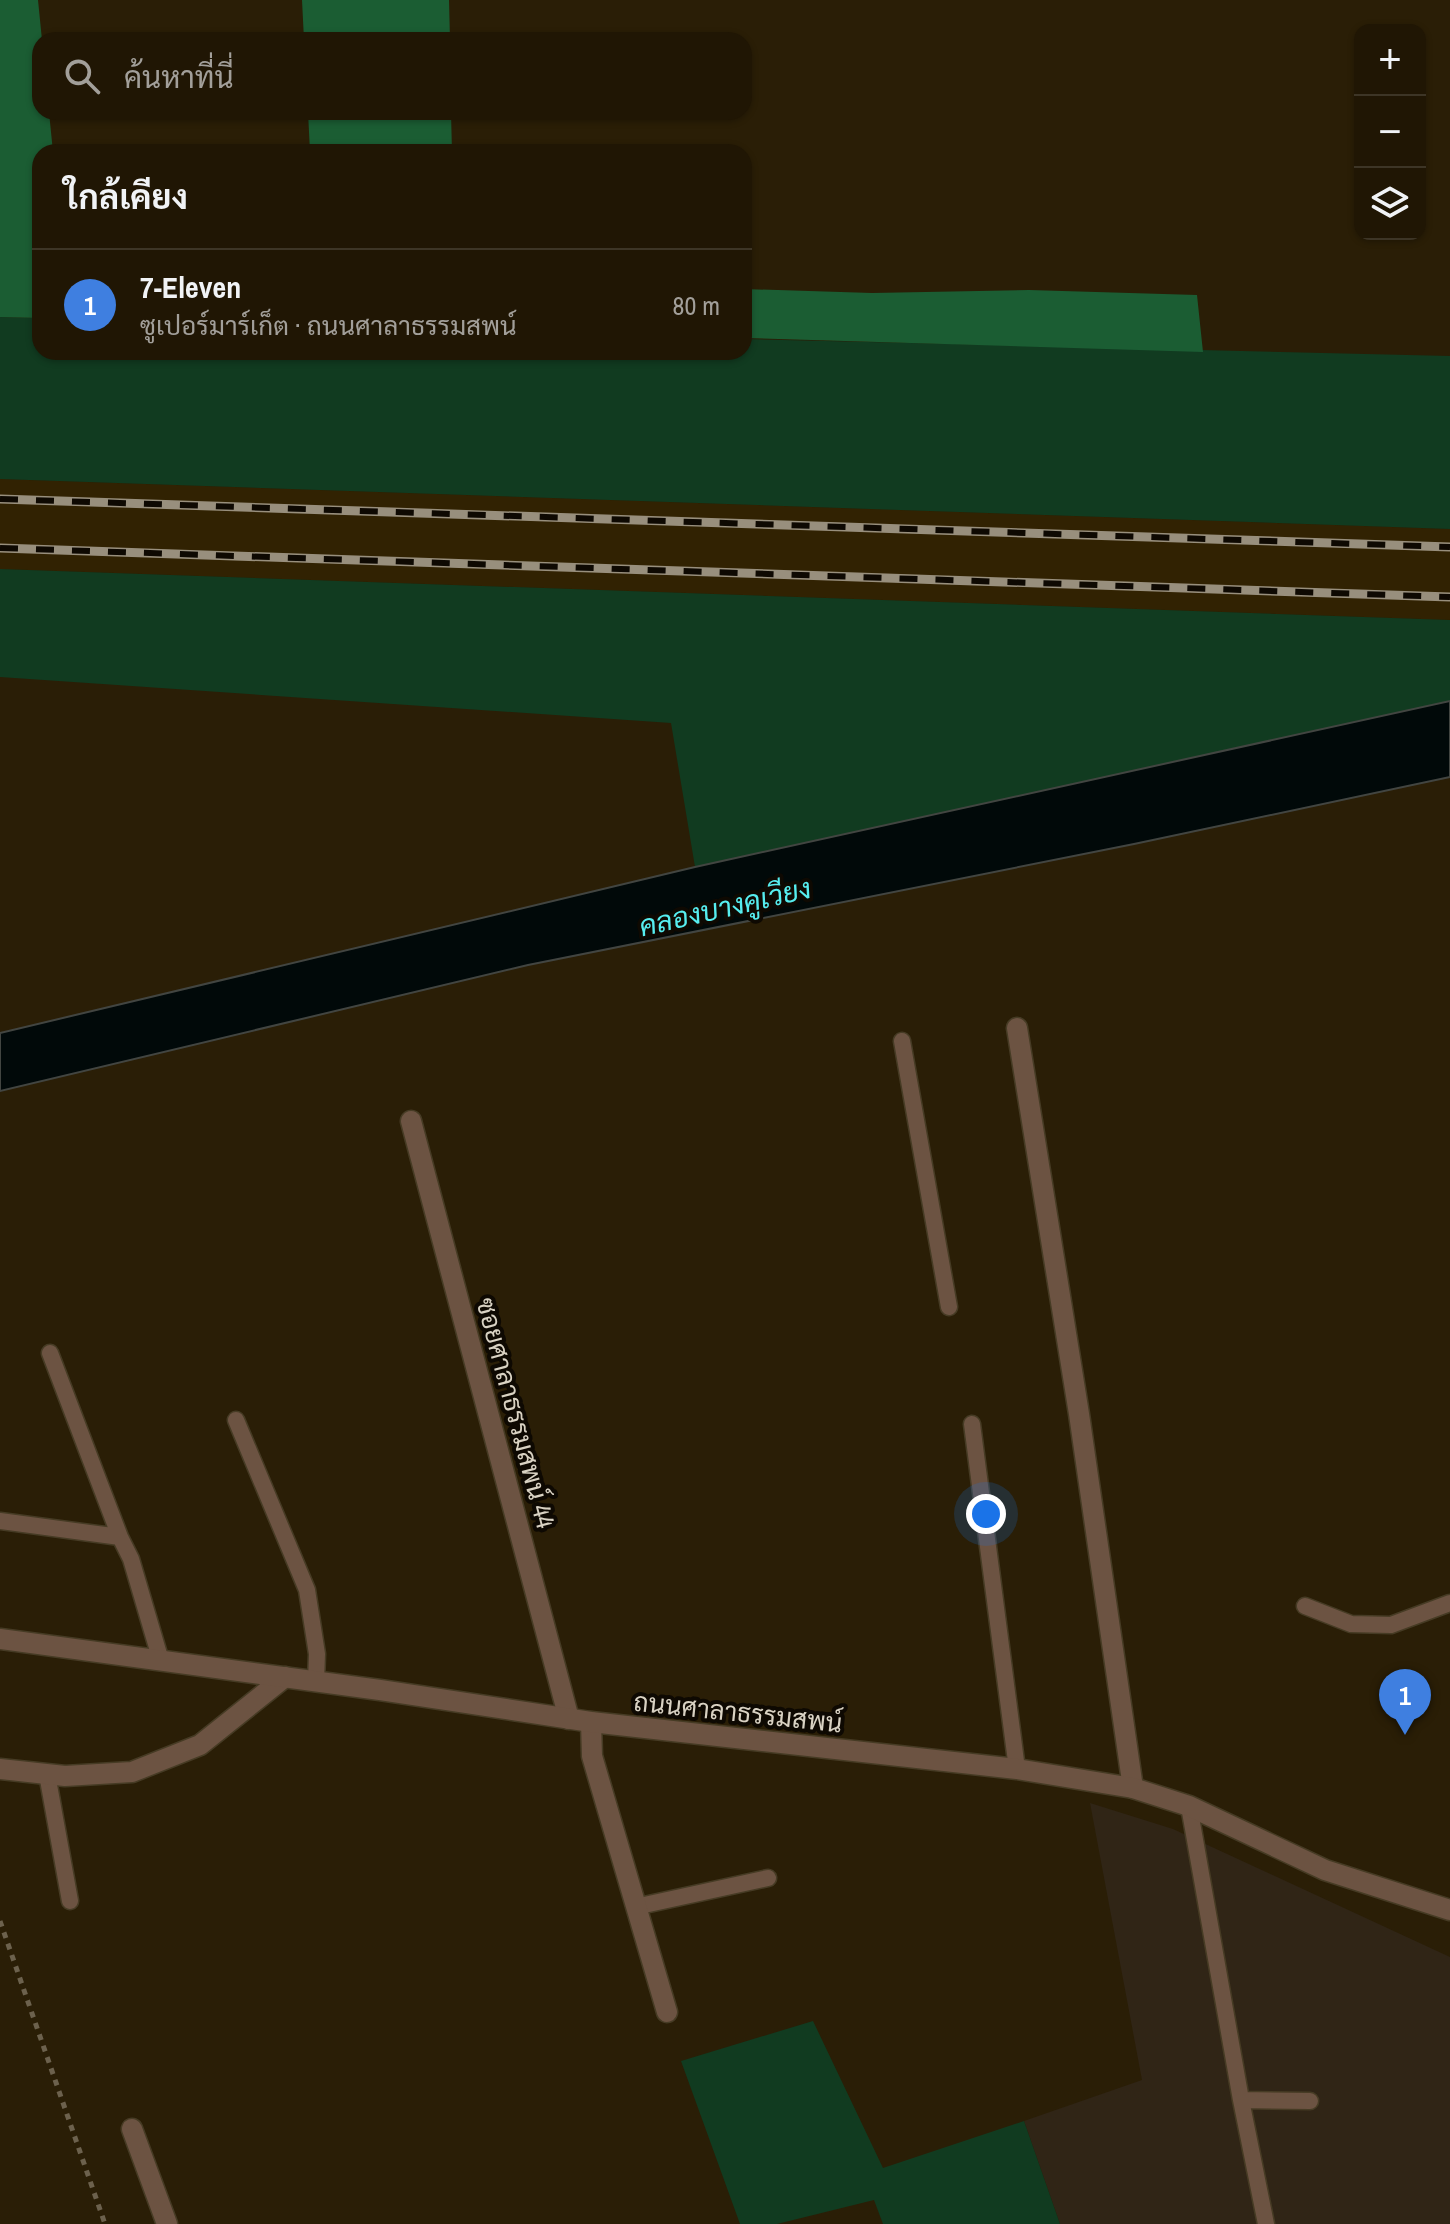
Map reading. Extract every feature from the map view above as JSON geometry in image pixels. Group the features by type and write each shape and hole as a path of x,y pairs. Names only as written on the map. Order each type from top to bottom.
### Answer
{"street":[{"path":"1017,1028 1079,1414 1133,1788"},
{"name":"ซอยศาลาธรรมสพน์ 44","path":"411,1121 569,1719"},
{"name":"ถนนศาลาธรรมสพน์","path":"0,1639 591,1722 1017,1769 1133,1788 1189,1806 1325,1870 1450,1910"},
{"path":"0,1769 65,1776 132,1772 200,1745 285,1677"},
{"path":"591,1722 592,1756 667,2012"},
{"path":"132,2129 167,2224"}],"lane":[{"path":"902,1041 949,1307"},
{"path":"50,1353 131,1559 161,1661"},
{"path":"236,1420 307,1590 317,1654 316,1682"},
{"path":"972,1424 1017,1769"},
{"path":"0,1521 120,1537"},
{"path":"1305,1606 1351,1624 1391,1625 1450,1603"},
{"path":"47,1774 70,1901"},
{"path":"1189,1806 1266,2224"},
{"path":"635,1907 768,1878"},
{"path":"1241,2100 1310,2101"}],"path":[{"path":"0,1921 105,2224"}],"shaded area":[{"path":"0,479 1450,529 1450,620 0,569"},
{"path":"1090,1803 1173,1829 1450,1957 1450,2224 1060,2224 1024,2121 1142,2080"}],"green space":[{"path":"0,0 38,0 41,32 32,32 32,120 50,120 52,144 32,144 32,318 0,317"},
{"path":"302,0 449,0 450,32 304,32"},
{"path":"308,120 451,120 452,144 310,144"},
{"path":"752,289 872,293 1029,290 1197,295 1203,352 752,338"},
{"path":"0,317 32,318 32,360 752,360 752,339 1450,356 1450,529 0,479"},
{"path":"0,569 1450,620 1450,701 695,867 671,723 0,677"},
{"path":"813,2021 883,2168 1024,2121 1060,2224 883,2224 874,2200 777,2224 740,2224 681,2061"}],"water":[{"name":"คลองบางคูเวียง","path":"1450,701 1450,777 1134,844 528,965 0,1091 0,1033 695,867"}],"railway":[{"path":"0,499 1450,547"},
{"path":"0,548 1450,597"}],"place":[{"name":"7-Eleven","path":"1405,1735"}]}
